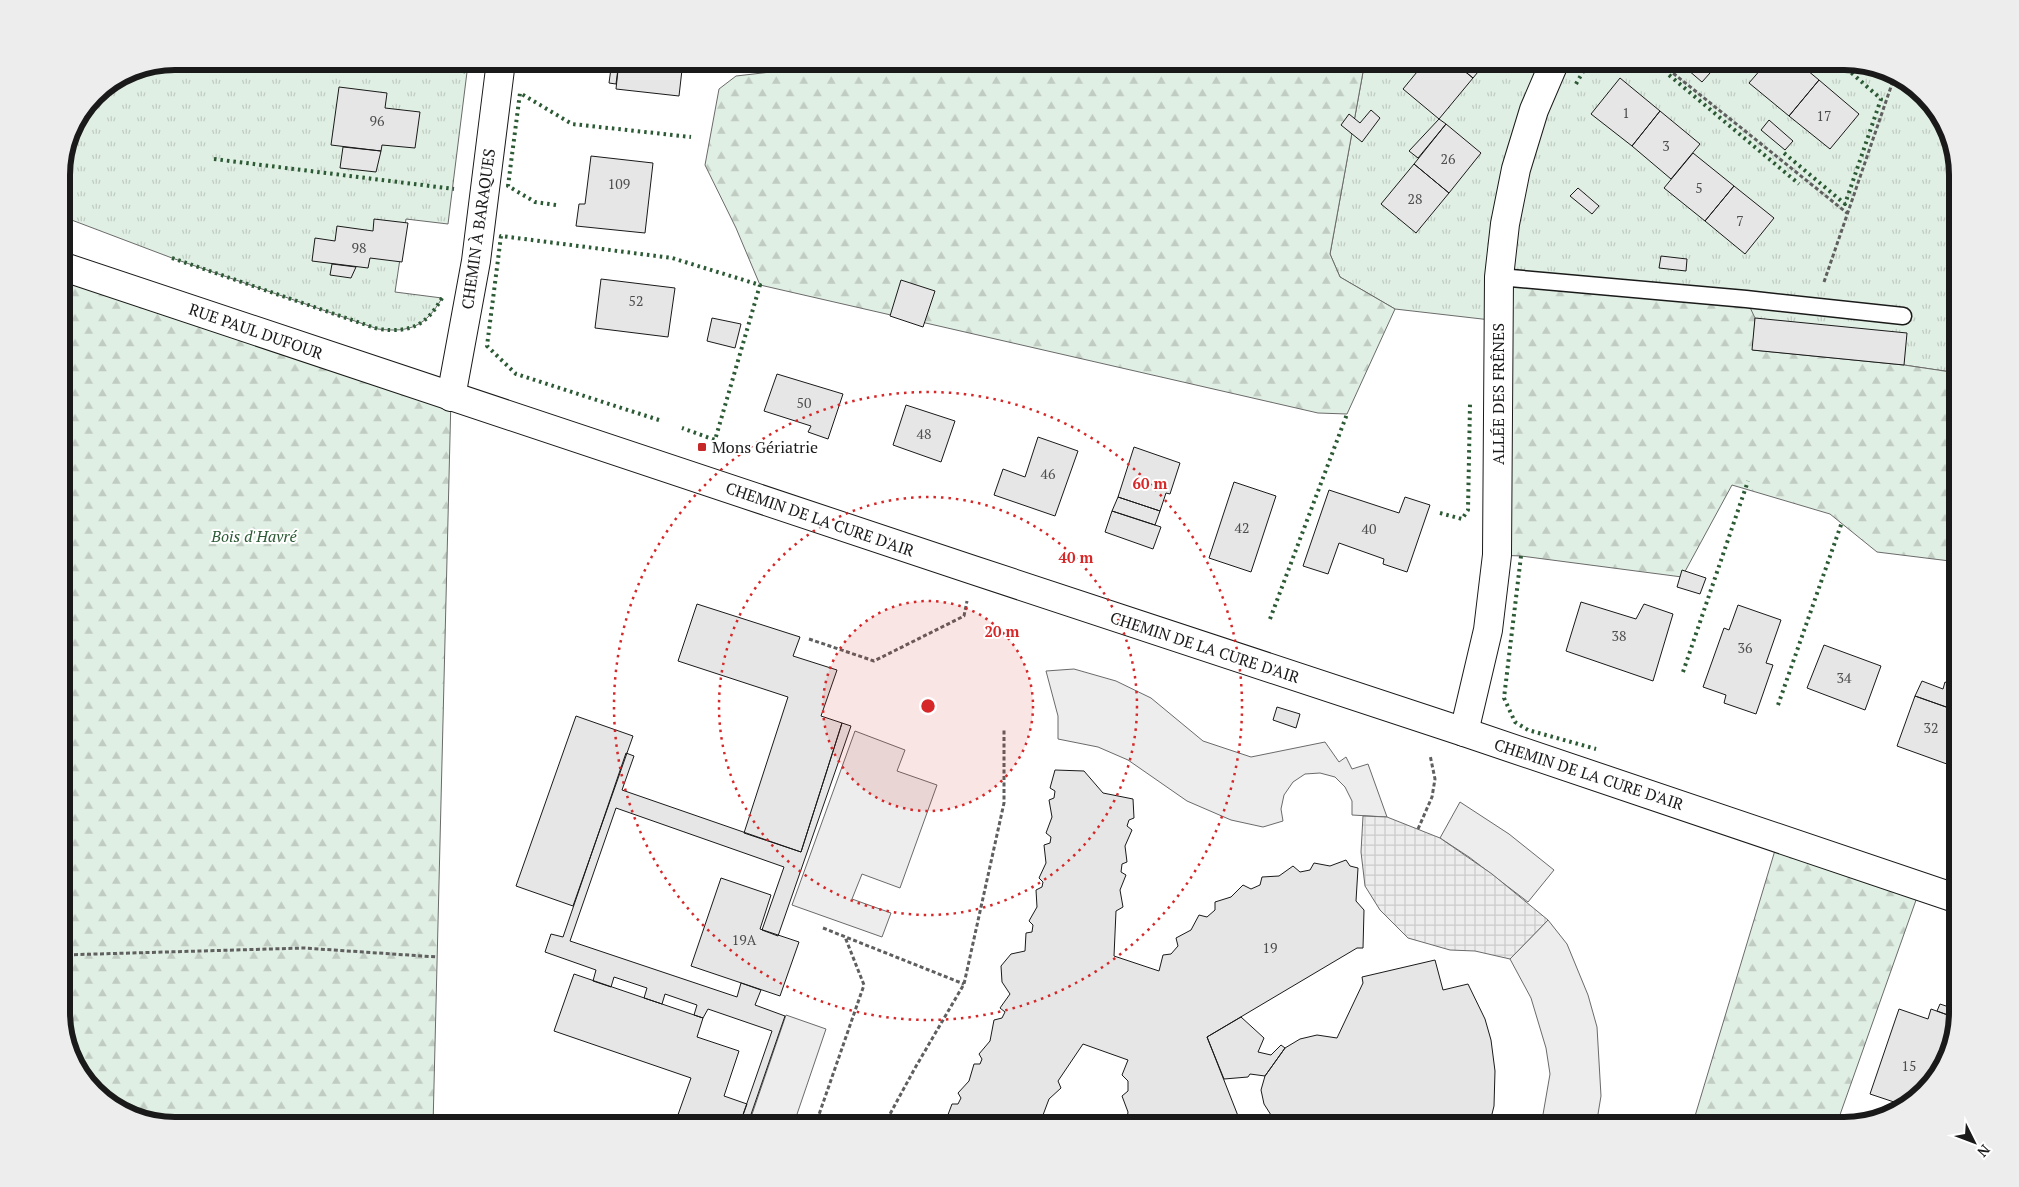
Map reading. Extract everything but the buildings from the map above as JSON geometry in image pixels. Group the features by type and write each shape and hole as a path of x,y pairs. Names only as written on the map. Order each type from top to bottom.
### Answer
{"street":[{"name":"CHEMIN À BARAQUES","path":"450,397 476,260 500,70"},
{"name":"ALLÉE DES FRÊNES","path":"1464,732 1488,630 1497,555 1499,277 1505,224 1516,169 1534,110 1551,70"},
{"name":"RUE PAUL DUFOUR","path":"70,269 450,397"},
{"name":"CHEMIN DE LA CURE D'AIR","path":"450,397 1422,718 1949,896"}],"lane":[{"path":"1499,277 1816,306 1903,316"}],"path":[{"path":"1669,70 1846,213"},
{"path":"1816,306 1846,213 1893,82"},
{"path":"809,639 874,661 964,616 973,570"},
{"path":"1418,829 1432,797 1435,779 1422,718"},
{"path":"889,1117 964,984 1004,803 1004,729"},
{"path":"823,928 964,984"},
{"path":"818,1117 864,985 845,936"},
{"path":"70,955 304,948 437,957"}],"green space":[{"path":"175,70 459,70 467,72 448,224 406,219 395,292 442,298 430,315 416,326 399,330 378,329 172,258 70,219 70,168 78,135 92,111 106,96 122,84 154,72"},
{"path":"771,70 1363,70 1330,254 1340,277 1395,309 1347,414 1318,413 760,285 736,228 705,165 719,89 736,76 771,72"},
{"path":"1363,70 1858,71 1884,78 1897,84 1918,101 1938,128 1947,154 1949,168 1949,372 1904,365 1752,350 1395,309 1340,277 1330,254"},
{"name":"Bois d'Havré","path":"70,269 451,397 433,1117 175,1117 161,1116 135,1109 111,1095 84,1065 72,1033 70,1019"},
{"path":"1499,277 1746,299 1755,318 1753,350 1904,365 1949,372 1949,561 1877,552 1830,514 1732,485 1682,577 1521,556 1497,555"},
{"path":"1779,837 1921,886 1839,1117 1695,1117"}],"shaded area":[{"path":"1074,669 1116,681 1151,698 1203,741 1251,757 1325,742 1339,762 1346,757 1352,769 1368,764 1387,817 1352,815 1352,801 1345,787 1335,777 1320,773 1305,774 1293,782 1284,795 1281,809 1283,821 1263,827 1231,820 1187,801 1128,760 1098,747 1058,739 1058,716 1046,671"},
{"path":"855,731 905,750 897,771 937,785 900,888 862,874 852,899 891,913 882,937 792,905"},
{"path":"1460,802 1509,834 1554,870 1528,902 1469,857 1440,838"},
{"path":"1363,816 1387,817 1440,838 1492,874 1548,920 1510,959 1475,951 1450,950 1408,938 1380,910 1365,886 1361,852"},
{"path":"1548,920 1567,944 1588,995 1597,1027 1601,1096 1598,1117 1543,1117 1550,1074 1546,1048 1531,998 1510,959"},
{"path":"786,1015 826,1029 796,1117 751,1117"}],"hedge":[{"path":"459,70 467,72"},
{"path":"1576,84 1584,70"},
{"path":"1784,153 1845,204 1881,99 1849,70"},
{"path":"1669,75 1799,184"},
{"path":"556,205 535,202 508,186 520,93 572,124 691,137"},
{"path":"214,159 454,189"},
{"path":"659,420 516,374 487,346 501,236 672,258 760,285 715,440 682,428"},
{"path":"172,258 378,329 399,330 416,326 430,315 442,298"},
{"path":"1440,513 1462,519 1468,510 1470,404"},
{"path":"1270,619 1347,414"},
{"path":"1683,672 1748,481"},
{"path":"1778,705 1842,522"},
{"path":"1521,556 1504,698 1515,722 1528,730 1596,749"}],"place":[{"name":"Mons Gériatrie","path":"702,447"}]}
